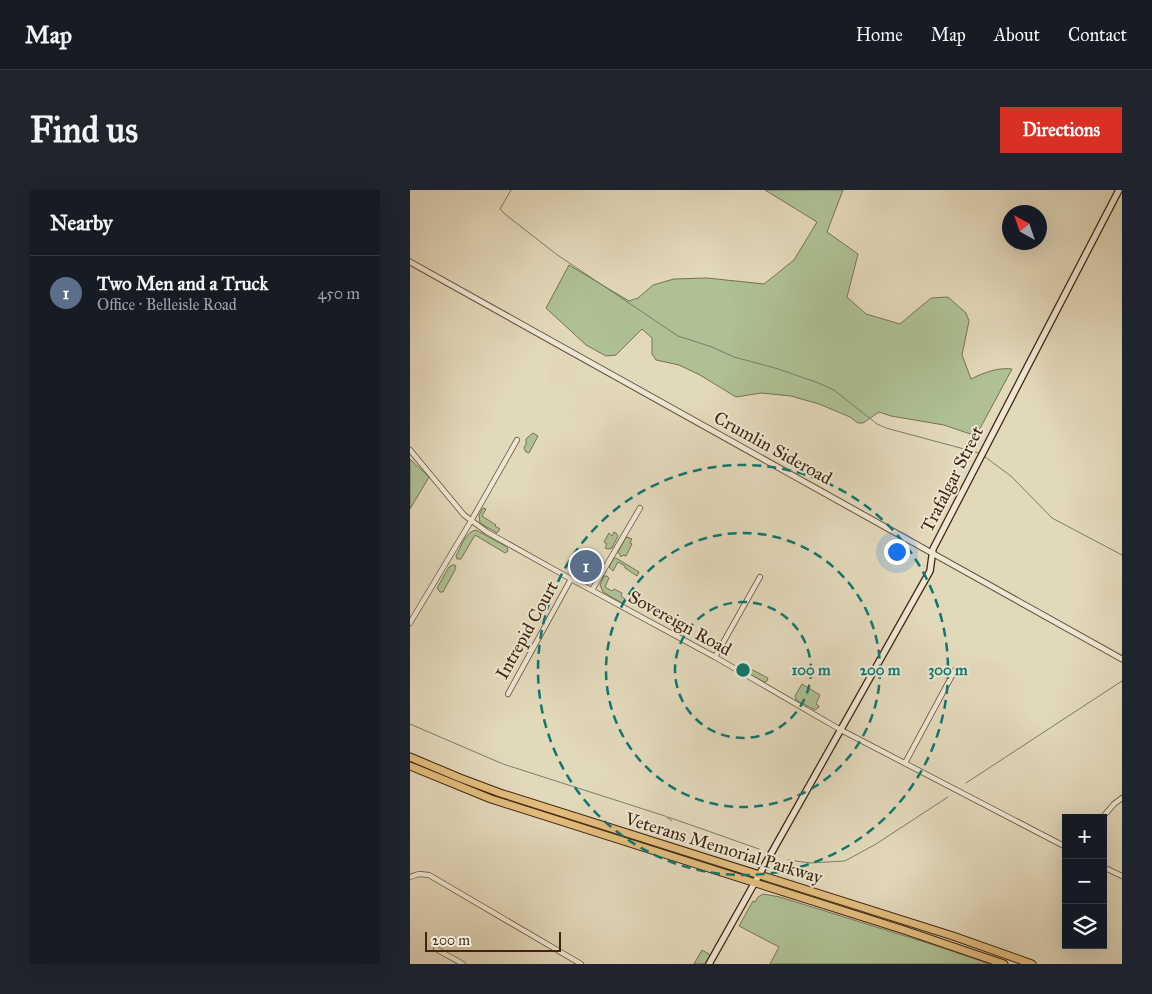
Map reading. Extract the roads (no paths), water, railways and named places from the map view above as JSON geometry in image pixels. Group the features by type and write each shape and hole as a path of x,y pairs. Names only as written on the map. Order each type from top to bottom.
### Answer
{"highway":[{"name":"Veterans Memorial Parkway","path":"410,757 500,793 953,936 1032,964"},
{"name":"Veterans Memorial Parkway","path":"410,766 491,799 904,930 1004,964"}],"main road":[{"name":"Trafalgar Street","path":"709,964 930,571 933,549 1118,190"}],"street":[{"name":"Crumlin Sideroad","path":"410,262 1122,659"},
{"path":"410,623 517,440"},
{"name":"Sovereign Road","path":"410,450 458,508 471,521 487,532 715,657 841,730 1062,845"},
{"path":"592,590 640,508"},
{"path":"715,657 760,577"},
{"name":"Intrepid Court","path":"508,694 571,579"},
{"path":"905,763 955,670"},
{"path":"1105,814 1122,798"},
{"path":"1107,869 1122,876"},
{"path":"410,877 419,874 429,875 581,964"},
{"path":"436,949 463,964"}],"waterway":[{"path":"511,190 500,209 506,215 556,254 678,336 712,347 734,357 816,382 834,390 877,424 886,428 979,453"},
{"path":"984,456 1012,477 1052,518 1122,555"},
{"path":"966,783 1122,681"},
{"path":"410,724 503,764 665,816 672,821"},
{"path":"788,860 810,863 845,861 876,844 948,797"},
{"path":"668,817 759,849"}],"place":[{"name":"Two Men and a Truck","path":"586,566"}]}
